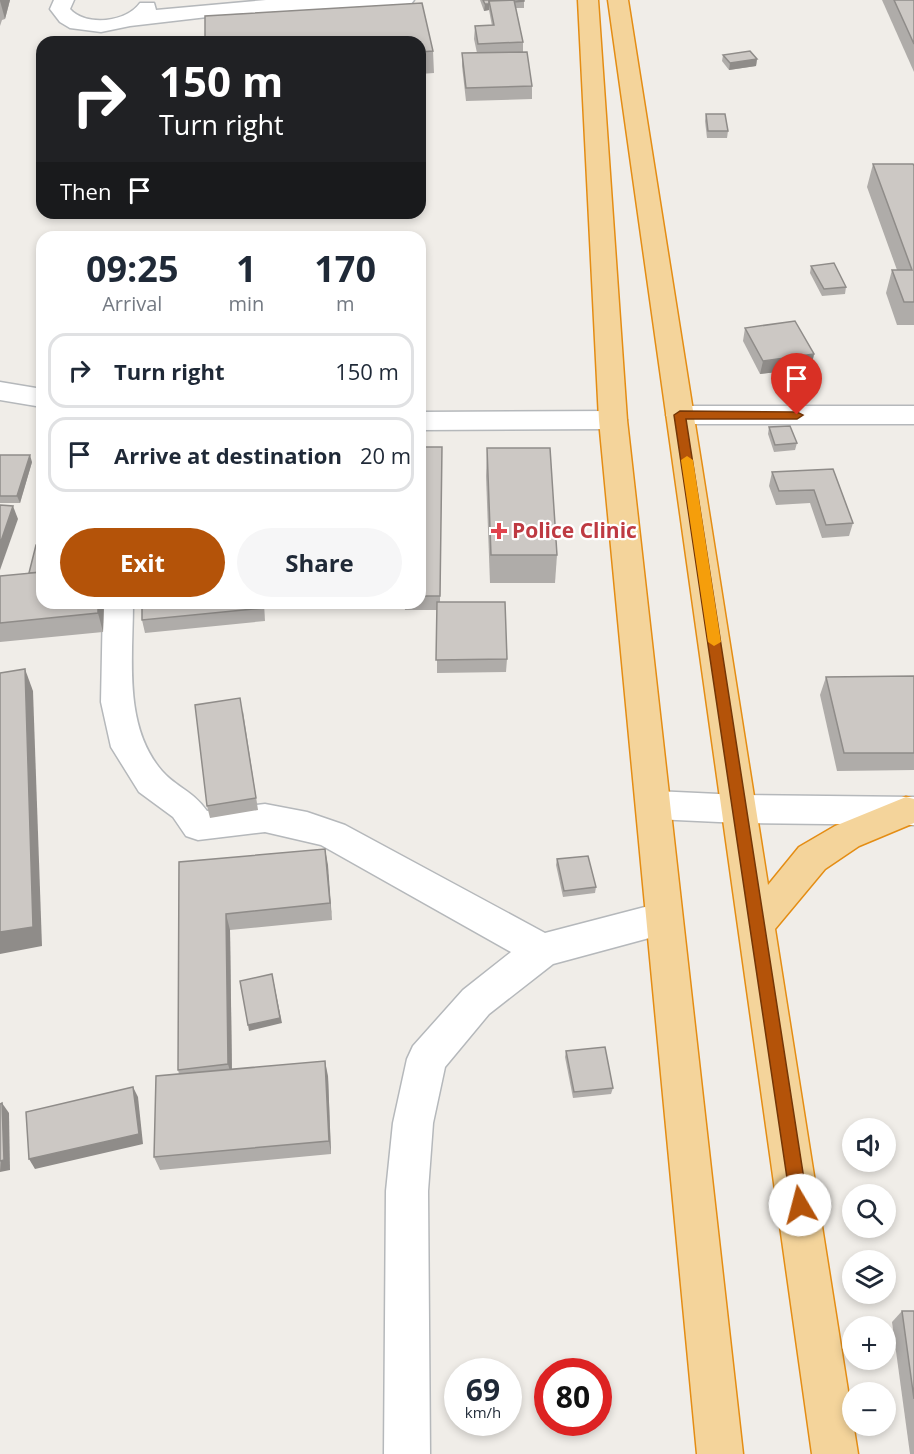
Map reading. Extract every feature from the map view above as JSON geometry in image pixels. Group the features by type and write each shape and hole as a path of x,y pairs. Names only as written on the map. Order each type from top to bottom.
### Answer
{"highway":[{"path":"588,0 613,420 720,1454"},
{"path":"618,0 835,1454"},
{"path":"757,924 812,858 847,836 910,811"}],"street":[{"path":"64,0 60,9 65,17 77,23 94,26 113,25 179,13 277,2 404,0"},
{"path":"131,20 146,11 149,0"},
{"path":"0,391 36,397"},
{"path":"680,415 914,415"},
{"path":"426,421 613,420"},
{"path":"118,609 117,702 128,747 151,782 185,807 198,826 265,818 307,826 333,835 542,950"},
{"path":"654,805 740,809 910,811"},
{"path":"406,1454 407,1191 413,1123 427,1059 476,1002 542,950 664,918"}],"building":[{"path":"483,0 499,1 489,1 489,4 485,4"},
{"path":"514,0 523,42 478,44 475,26 494,25 489,1"},
{"path":"894,0 914,0 914,44"},
{"path":"422,3 433,51 426,52 426,36 205,36 205,16"},
{"path":"750,51 757,59 730,63 723,55"},
{"path":"527,52 532,86 466,88 462,53"},
{"path":"706,114 725,114 728,131 708,131"},
{"path":"873,164 913,164 914,166 914,302 904,302 892,270 912,270"},
{"path":"834,263 846,287 824,289 811,266"},
{"path":"795,321 814,354 763,361 745,328"},
{"path":"790,426 797,443 775,445 769,427"},
{"path":"426,447 442,447 440,596 426,596"},
{"path":"487,448 550,448 557,555 491,555"},
{"path":"0,455 30,455 17,496 0,496"},
{"path":"833,469 853,523 826,525 814,490 779,491 772,472"},
{"path":"0,505 13,506 0,544"},
{"path":"36,545 36,572 29,573"},
{"path":"36,573 36,609 98,609 98,613 0,623 0,576"},
{"path":"437,602 505,602 507,659 436,660"},
{"path":"142,609 253,609 142,620"},
{"path":"25,669 33,927 0,932 0,673"},
{"path":"914,676 914,753 844,753 826,677"},
{"path":"240,698 256,798 207,806 195,705"},
{"path":"325,849 330,903 226,914 228,1064 178,1070 179,862"},
{"path":"588,856 596,887 564,891 557,859"},
{"path":"272,974 280,1018 248,1025 240,981"},
{"path":"605,1047 613,1088 574,1092 566,1051"},
{"path":"325,1061 329,1141 154,1157 156,1076"},
{"path":"133,1087 139,1134 29,1159 26,1112"},
{"path":"2,1103 4,1160 0,1161 0,1104"},
{"path":"902,1311 914,1311 914,1399"}],"slow traffic":[{"path":"687,460 714,642"}],"place":[{"name":"Police Clinic","path":"499,531"}],"route":[{"path":"797,415 680,415 800,1205"}]}
